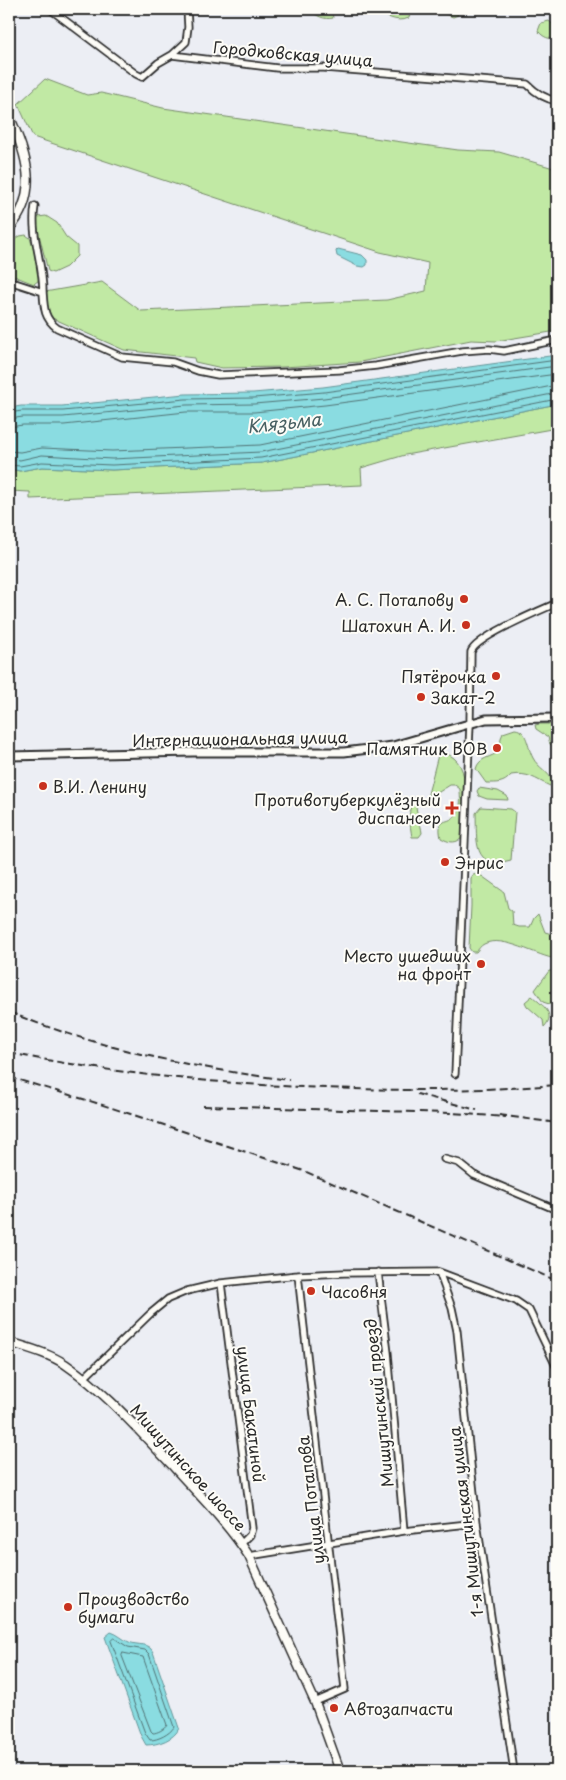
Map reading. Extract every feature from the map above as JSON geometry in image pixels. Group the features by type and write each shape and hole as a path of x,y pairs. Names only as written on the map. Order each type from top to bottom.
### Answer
{"main road":[{"path":"9,116 21,146 28,172 27,188 21,212 9,229"},
{"name":"Мишутинское шоссе","path":"9,1342 54,1358 84,1378 128,1419 216,1512 241,1544 249,1556 315,1702 340,1771"}],"street":[{"path":"50,9 136,74 142,76 172,55 186,42 188,27 187,9"},
{"name":"Городковская улица","path":"172,55 277,68 324,68 527,84 534,92 557,101"},
{"path":"35,206 33,218 35,240 40,256 46,316 57,328 122,357 172,362 198,371 218,374 339,370 376,366 462,351 504,351 557,340"},
{"path":"9,281 43,292"},
{"path":"455,1074 472,649 504,628 557,603"},
{"name":"Интернациональная улица","path":"9,756 193,752 344,752 393,746 486,720 557,718"},
{"path":"444,1159 459,1164 474,1175 557,1210"},
{"path":"84,1378 151,1313 168,1299 187,1291 221,1283 298,1275 378,1272 439,1272 516,1301 529,1310 557,1368"},
{"name":"Мишутинский проезд","path":"378,1272 388,1353 404,1531"},
{"name":"1-я Мишутинская улица","path":"439,1272 452,1308 457,1331 477,1523 514,1771"},
{"name":"улица Потапова","path":"298,1275 345,1689 315,1702"},
{"name":"улица Бакатиной","path":"221,1283 252,1528 250,1535 241,1544"},
{"path":"249,1556 404,1531 477,1523"}],"green space":[{"path":"309,9 325,9 332,12 333,18 320,17"},
{"path":"352,9 408,9 410,14 409,18 399,20 370,12 356,15 352,12"},
{"path":"433,9 450,9 458,15 453,17"},
{"path":"549,21 557,28 557,38 546,38 538,31 541,23"},
{"path":"45,79 87,95 101,93 163,108 458,150 499,152 557,169 557,331 496,341 471,340 360,362 283,367 222,368 195,362 194,358 124,350 50,317 45,292 102,282 141,311 387,300 426,291 428,263 380,252 33,137 18,104"},
{"path":"46,216 57,223 66,237 77,246 77,256 66,267 53,273 48,271 36,222 38,217"},
{"path":"26,235 30,238 36,258 39,280 34,284 9,274 9,244 20,236"},
{"path":"557,404 557,428 405,455 361,468 362,485 30,499 30,492 9,491 9,469 20,471 42,467 112,470 262,463"},
{"path":"557,724 557,747 555,748 550,744 548,737 536,729 535,725"},
{"path":"515,729 522,732 525,736 533,758 547,773 553,783 550,786 522,774 511,775 506,780 500,782 486,783 476,769 480,762 500,751 503,733"},
{"path":"444,753 454,758 460,766 464,777 465,803 461,839 453,842 441,838 440,826 442,823 454,818 459,811 460,789 455,785 450,785 431,797 428,794 438,755"},
{"path":"479,788 498,791 507,796 508,800 487,799 479,796 477,791"},
{"path":"418,797 419,801 416,804 416,808 422,833 419,837 412,837 410,807 414,798"},
{"path":"481,807 511,809 515,812 511,860 489,861 479,851 476,833 476,813"},
{"path":"479,874 504,892 508,908 512,911 513,925 530,927 538,914 545,932 552,934 557,932 557,959 501,942 484,944 476,952 472,952 469,948 471,878 473,875"},
{"path":"549,971 553,971 556,989 554,998 549,1004 543,1002 535,990"},
{"path":"532,996 544,1006 549,1014 548,1022 544,1027 543,1020 525,1002"}],"water":[{"path":"338,249 362,255 367,260 367,265 364,267 357,266 337,256 336,251"},
{"name":"Клязьма","path":"557,355 557,404 262,463 112,470 42,467 20,471 9,469 9,408 21,406 62,406 185,394 253,393 323,387"},
{"path":"111,1632 129,1642 146,1645 153,1652 179,1728 166,1741 146,1745 141,1736 105,1637"}],"railway":[{"path":"9,1012 77,1037 112,1047 217,1070 289,1080"},
{"path":"9,1053 88,1067 167,1077 285,1086 442,1090 557,1085"},
{"path":"9,1077 100,1104 304,1171 557,1281"},
{"path":"417,1094 477,1110"},
{"path":"203,1106 452,1113 506,1117"},
{"path":"499,1115 557,1123"}],"place":[{"name":"А. С. Потапову","path":"464,599"},
{"name":"Шатохин А. И.","path":"466,625"},
{"name":"Пятёрочка","path":"496,676"},
{"name":"Закат-2","path":"421,697"},
{"name":"Памятник ВОВ","path":"497,748"},
{"name":"В.И. Ленину","path":"43,786"},
{"name":"Противотуберкулёзный диспансер","path":"452,808"},
{"name":"Энрис","path":"445,862"},
{"name":"Место ушедших на фронт","path":"481,964"},
{"name":"Часовня","path":"311,1291"},
{"name":"Производство бумаги","path":"68,1607"},
{"name":"Автозапчасти","path":"334,1708"}]}
